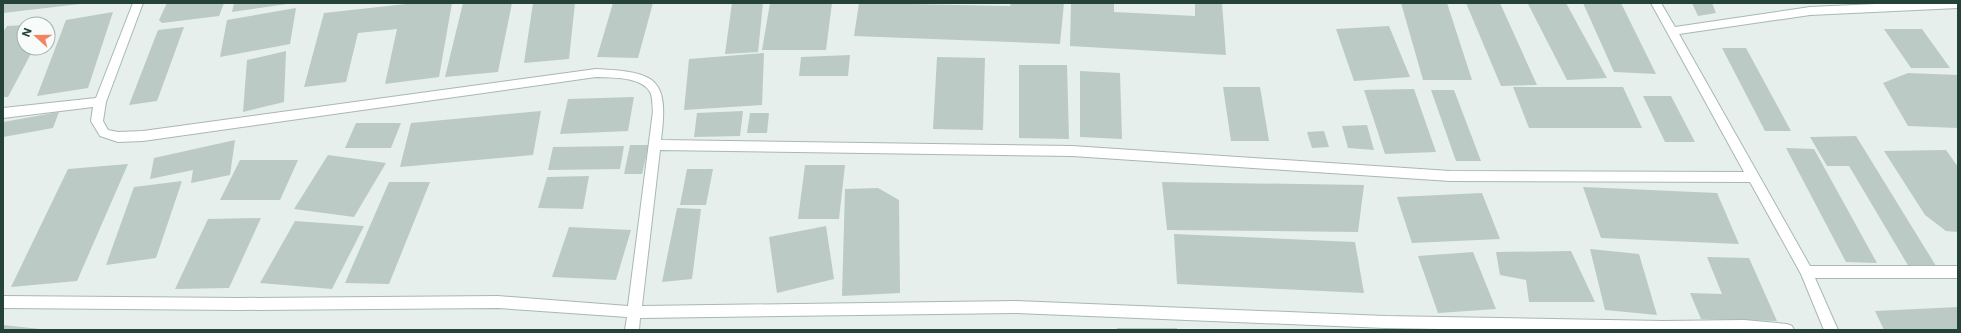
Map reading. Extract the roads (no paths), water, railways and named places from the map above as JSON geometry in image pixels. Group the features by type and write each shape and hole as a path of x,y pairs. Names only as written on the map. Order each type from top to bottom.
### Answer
{"street":[{"path":"138,3 100,102 97,121 104,133 118,137 143,136 596,73 623,74 651,86 656,93 660,111 632,330"},
{"path":"1656,3 1673,31 1806,272 1831,330"},
{"path":"1673,31 1810,11 1958,4"},
{"path":"3,113 100,102"},
{"path":"655,145 1072,150 1450,176 1754,177"},
{"path":"1806,272 1958,272"},
{"path":"3,302 247,304 498,302 634,312 1015,307 1385,322 1664,327 1744,326 1787,330"}]}
